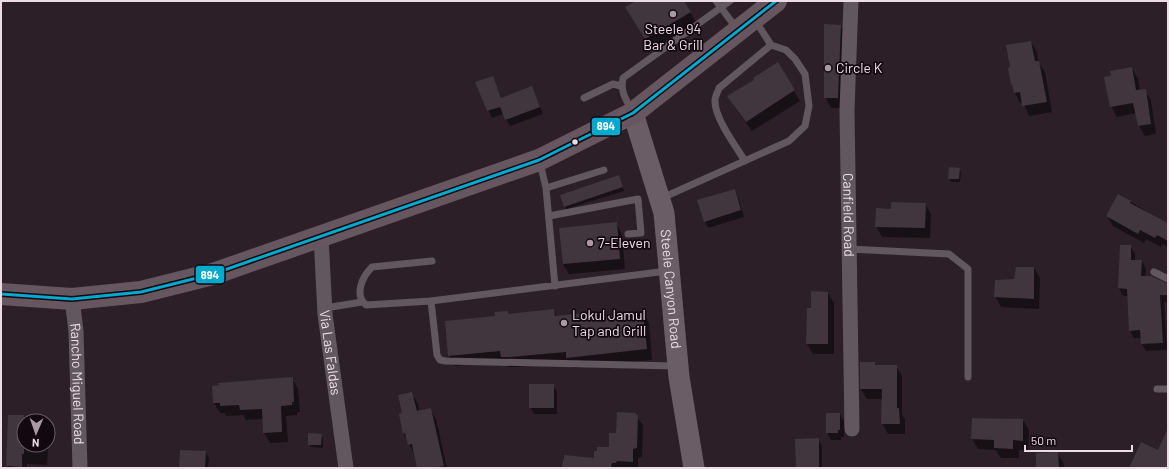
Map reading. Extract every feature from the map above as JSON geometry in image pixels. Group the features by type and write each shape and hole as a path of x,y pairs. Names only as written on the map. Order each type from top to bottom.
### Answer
{"highway":[{"path":"1,294 72,299 141,292 213,274 539,160 633,113 776,1"}],"street":[{"name":"Canfield Road","path":"851,1 847,110 852,429"},
{"name":"Steele Canyon Road","path":"633,113 664,213 678,366 694,468"},
{"name":"Via Las Faldas","path":"321,236 325,308 346,468"},
{"name":"Rancho Miguel Road","path":"72,299 76,331 80,468"}],"lane":[{"path":"659,199 789,141 805,126 809,106 805,74 796,59 786,50 772,45 721,8 716,1"},
{"path":"633,113 621,86 623,78 730,1"},
{"path":"744,161 718,117 715,108 715,98 719,88 772,45"},
{"path":"584,98 613,84 621,86"},
{"path":"539,160 546,188 555,286"},
{"path":"546,188 604,170"},
{"path":"549,216 638,199 641,233 628,234"},
{"path":"849,249 949,254 968,269 968,377"},
{"path":"362,302 360,296 361,282 366,273 372,267 432,261"},
{"path":"325,308 362,302 366,305 431,301 669,271"},
{"path":"1154,272 1168,280"},
{"path":"431,301 437,355 440,360 678,366"},
{"path":"1157,389 1168,389"}],"building":[{"path":"636,1 684,1 691,12 645,39 625,7"},
{"path":"824,24 841,25 838,98 824,98"},
{"path":"1031,41 1035,61 1039,61 1047,102 1022,106 1020,92 1014,93 1012,84 1011,85 1008,68 1010,67 1006,45"},
{"path":"778,62 795,90 746,122 727,96 754,80 753,78"},
{"path":"1132,67 1136,90 1146,89 1151,124 1138,126 1133,103 1110,107 1104,77 1111,76 1110,71"},
{"path":"493,76 501,98 532,86 540,107 505,120 500,107 487,111 475,82"},
{"path":"949,167 960,168 959,179 948,179"},
{"name":"7-Eleven","path":"619,175 623,187 564,207 560,195"},
{"path":"735,189 741,210 704,222 697,200"},
{"path":"1118,194 1131,201 1130,203 1168,223 1168,241 1157,235 1155,238 1140,230 1138,234 1106,216"},
{"path":"891,202 926,203 925,228 875,227 876,208 891,209"},
{"name":"7-Eleven","path":"617,222 620,259 563,264 559,228"},
{"path":"1120,245 1131,245 1131,260 1142,260 1141,276 1151,276 1168,284 1168,295 1160,295 1163,343 1141,344 1140,330 1129,331 1127,289 1118,288"},
{"path":"1016,267 1034,267 1034,299 994,297 995,280 1014,279"},
{"path":"811,291 828,292 828,344 806,344 807,308 811,308"},
{"path":"554,309 555,316 605,311 605,316 643,312 647,349 566,358 566,352 501,357 500,351 448,356 445,321 495,316 495,312 508,311 508,314"},
{"path":"860,362 875,362 875,365 897,365 897,408 899,408 900,424 881,424 882,389 860,389"},
{"path":"293,377 294,402 292,402 292,405 281,406 282,432 263,433 262,409 240,410 239,405 220,406 220,403 213,403 212,386 219,385 218,383"},
{"path":"529,384 554,384 554,408 529,408"},
{"path":"412,392 417,411 431,408 444,466 417,468 412,444 408,445 405,433 403,434 399,414 402,413 398,395"},
{"path":"617,412 636,413 636,415 638,415 637,448 633,449 633,462 617,461 616,463 612,463 611,468 562,467 564,455 594,458 594,451 597,451 597,447 609,447 609,433 616,433"},
{"path":"826,413 840,413 840,430 838,430 838,433 826,433"},
{"path":"8,415 16,415 16,453 24,453 22,454 22,467 6,466"},
{"path":"972,418 1023,419 1023,441 1013,440 1013,449 994,448 994,440 971,439"},
{"path":"1168,428 1168,468 1129,468 1141,442 1158,450"},
{"path":"308,433 322,434 321,445 308,445"},
{"path":"819,438 819,468 796,468 795,439"},
{"path":"180,450 206,451 205,468 179,467"},
{"path":"1058,452 1059,468 1036,468 1036,453"}],"transit line":[{"name":"894","path":"1,294 72,299 141,292 213,274 539,160 633,113 776,1"}],"place":[{"name":"Steele 94 Bar & Grill","path":"673,14"},
{"name":"Circle K","path":"828,68"},
{"name":"7-Eleven","path":"590,243"},
{"name":"Lokul Jamul Tap and Grill","path":"564,323"}]}
